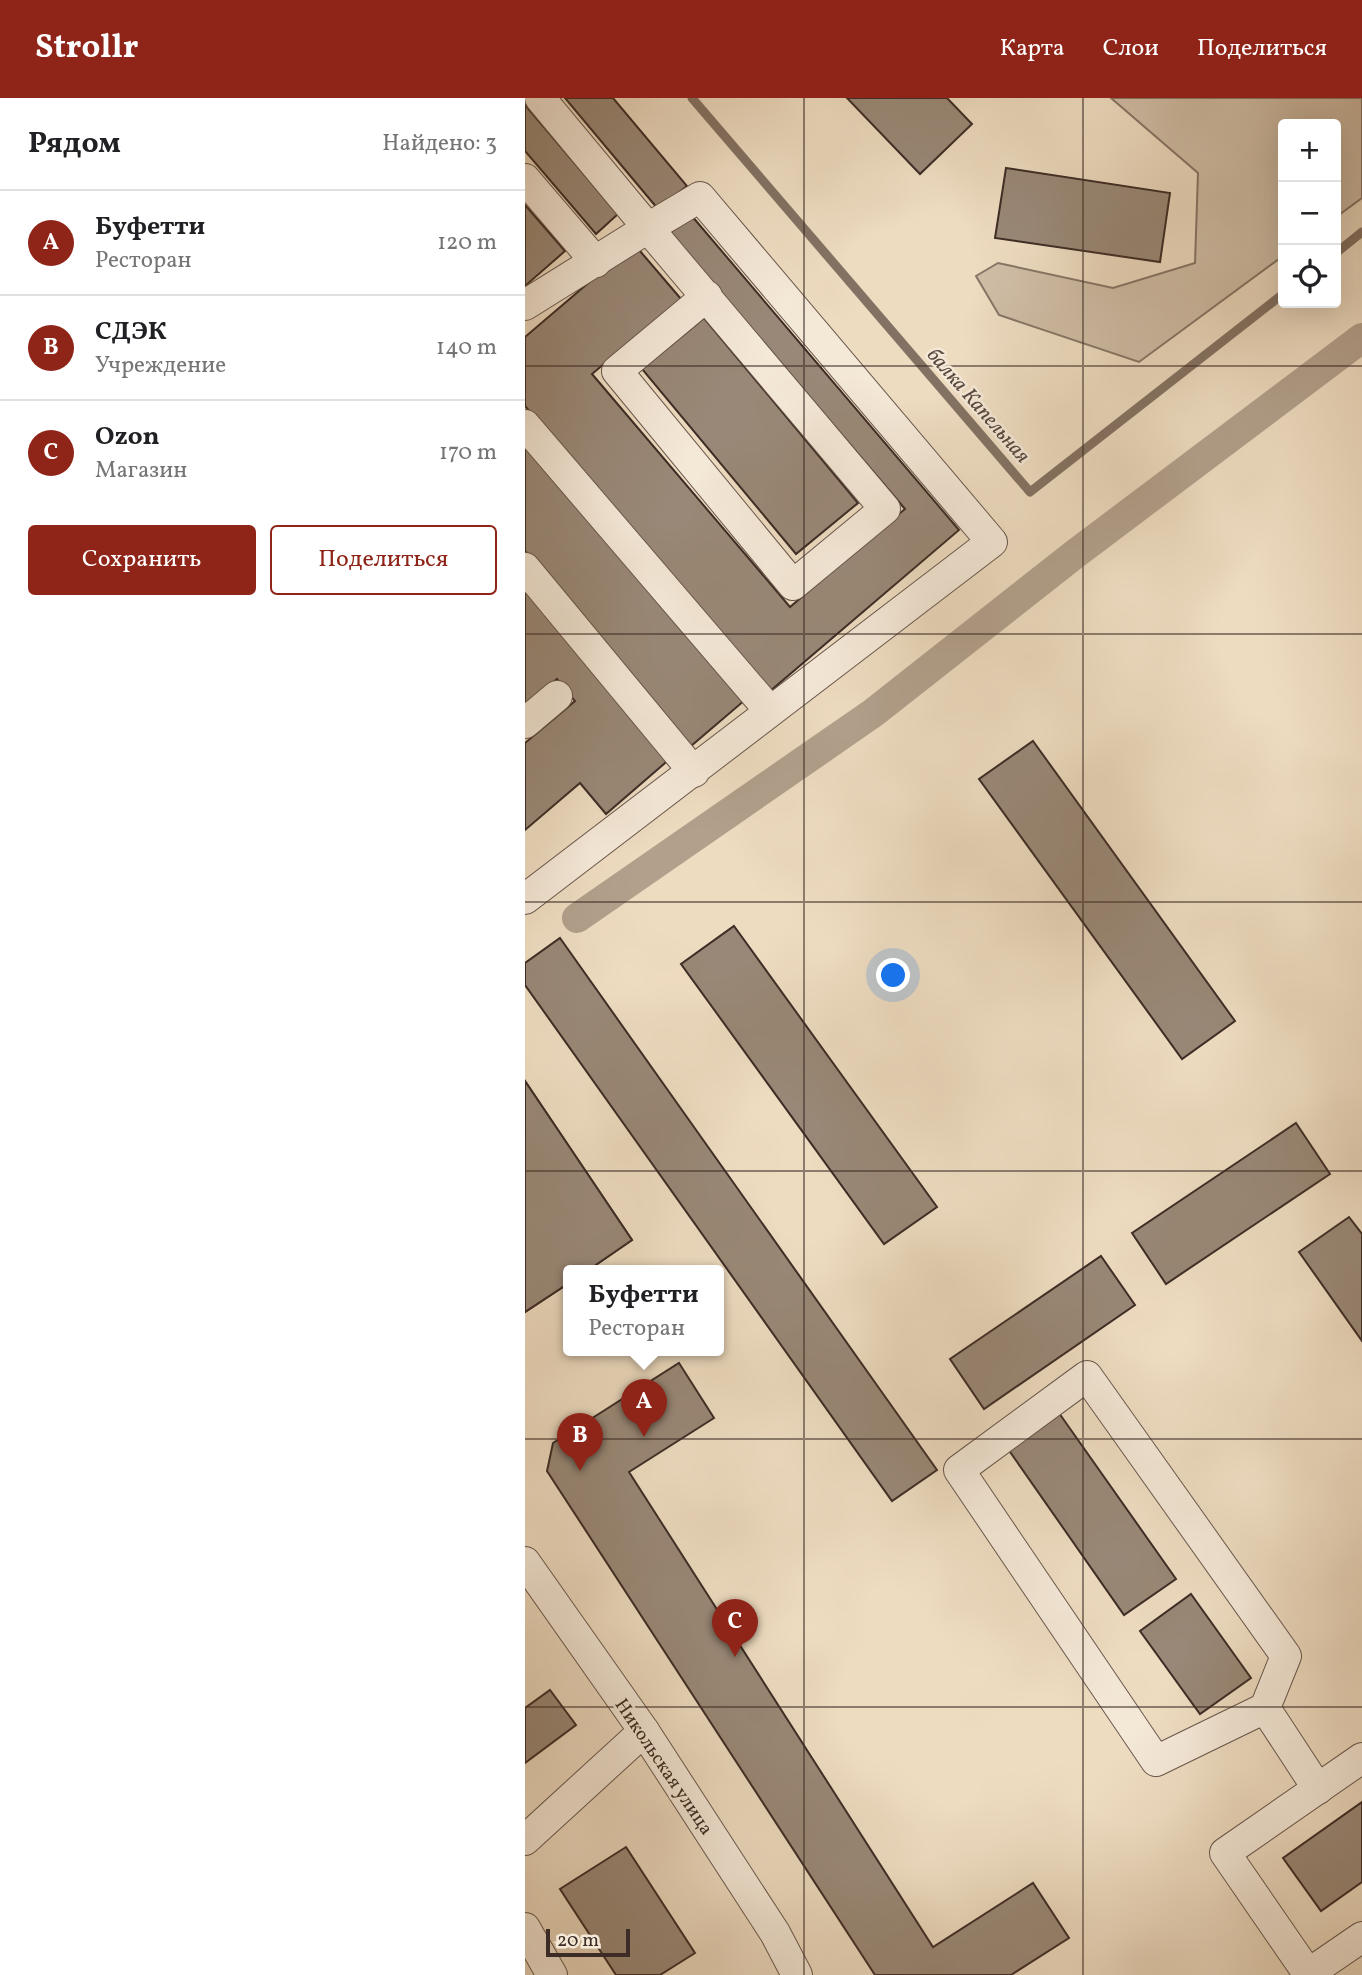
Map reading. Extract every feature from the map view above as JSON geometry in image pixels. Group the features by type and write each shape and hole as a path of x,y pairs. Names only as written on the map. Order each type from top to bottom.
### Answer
{"street":[{"path":"540,98 648,228 707,296 885,509 793,585 617,371 707,296"},
{"path":"525,179 596,262"},
{"path":"525,305 700,197 992,542 525,900"},
{"path":"525,425 770,711"},
{"path":"525,568 694,772"},
{"path":"525,723 557,696"},
{"path":"1087,1376 1286,1656 1265,1708 1156,1761 959,1470 1087,1376"},
{"name":"Никольская улица","path":"525,1562 644,1731 775,1933 797,1975"},
{"path":"1265,1708 1318,1789"},
{"path":"525,1840 644,1731"},
{"path":"1362,1758 1224,1853 1308,1975 1362,1937"},
{"path":"525,1928 552,1975"}],"shaded area":[{"path":"1111,98 1362,98 1362,198 1341,213 1341,119 1278,119 1278,260 1139,362 999,315 976,276 998,263 1113,288 1195,263 1198,173"}],"building":[{"path":"565,98 613,98 687,186 658,209"},
{"path":"847,98 947,98 972,124 920,174"},
{"path":"525,105 618,214 596,234 525,151"},
{"path":"1006,168 1170,193 1160,262 995,238"},
{"path":"525,205 565,251 525,286"},
{"path":"691,215 959,530 769,692 525,406 525,337 634,244 681,299 592,374 790,607 905,509 670,233"},
{"path":"704,318 858,503 796,554 642,369"},
{"path":"525,442 745,700 691,746 525,551"},
{"path":"525,585 672,757 606,814 580,783 525,830 525,743 575,701 557,679 525,706"},
{"path":"1033,741 1235,1021 1182,1059 979,779"},
{"path":"734,926 937,1207 884,1244 681,964"},
{"path":"560,938 937,1470 892,1501 525,985 525,963"},
{"path":"525,1081 632,1240 596,1265 563,1265 563,1287 525,1312"},
{"path":"525,1081 632,1240 596,1265 563,1265 563,1287 525,1312"},
{"path":"1296,1123 1330,1174 1166,1284 1132,1233"},
{"path":"1349,1217 1362,1234 1362,1341 1299,1252"},
{"path":"1101,1256 1135,1305 984,1409 950,1359"},
{"path":"679,1363 714,1418 629,1472 933,1947 1033,1883 1069,1938 1011,1975 875,1975 547,1471 553,1443"},
{"path":"1059,1413 1176,1579 1124,1615 1008,1449"},
{"path":"1191,1594 1251,1678 1200,1714 1140,1631"},
{"path":"550,1690 576,1725 525,1763 525,1708"},
{"path":"1362,1802 1362,1882 1321,1911 1283,1858"},
{"path":"626,1847 695,1953 660,1975 616,1975 560,1889"}],"waterway":[{"name":"балка Капельная","path":"692,98 1030,492 1278,298"},
{"name":"балка Капельная","path":"1341,249 1362,232"},
{"path":"577,918 873,713 1075,554 1362,338"}],"place":[{"name":"Буфетти","path":"644,1437"},
{"name":"СДЭК","path":"580,1471"},
{"name":"Ozon","path":"735,1657"}]}
